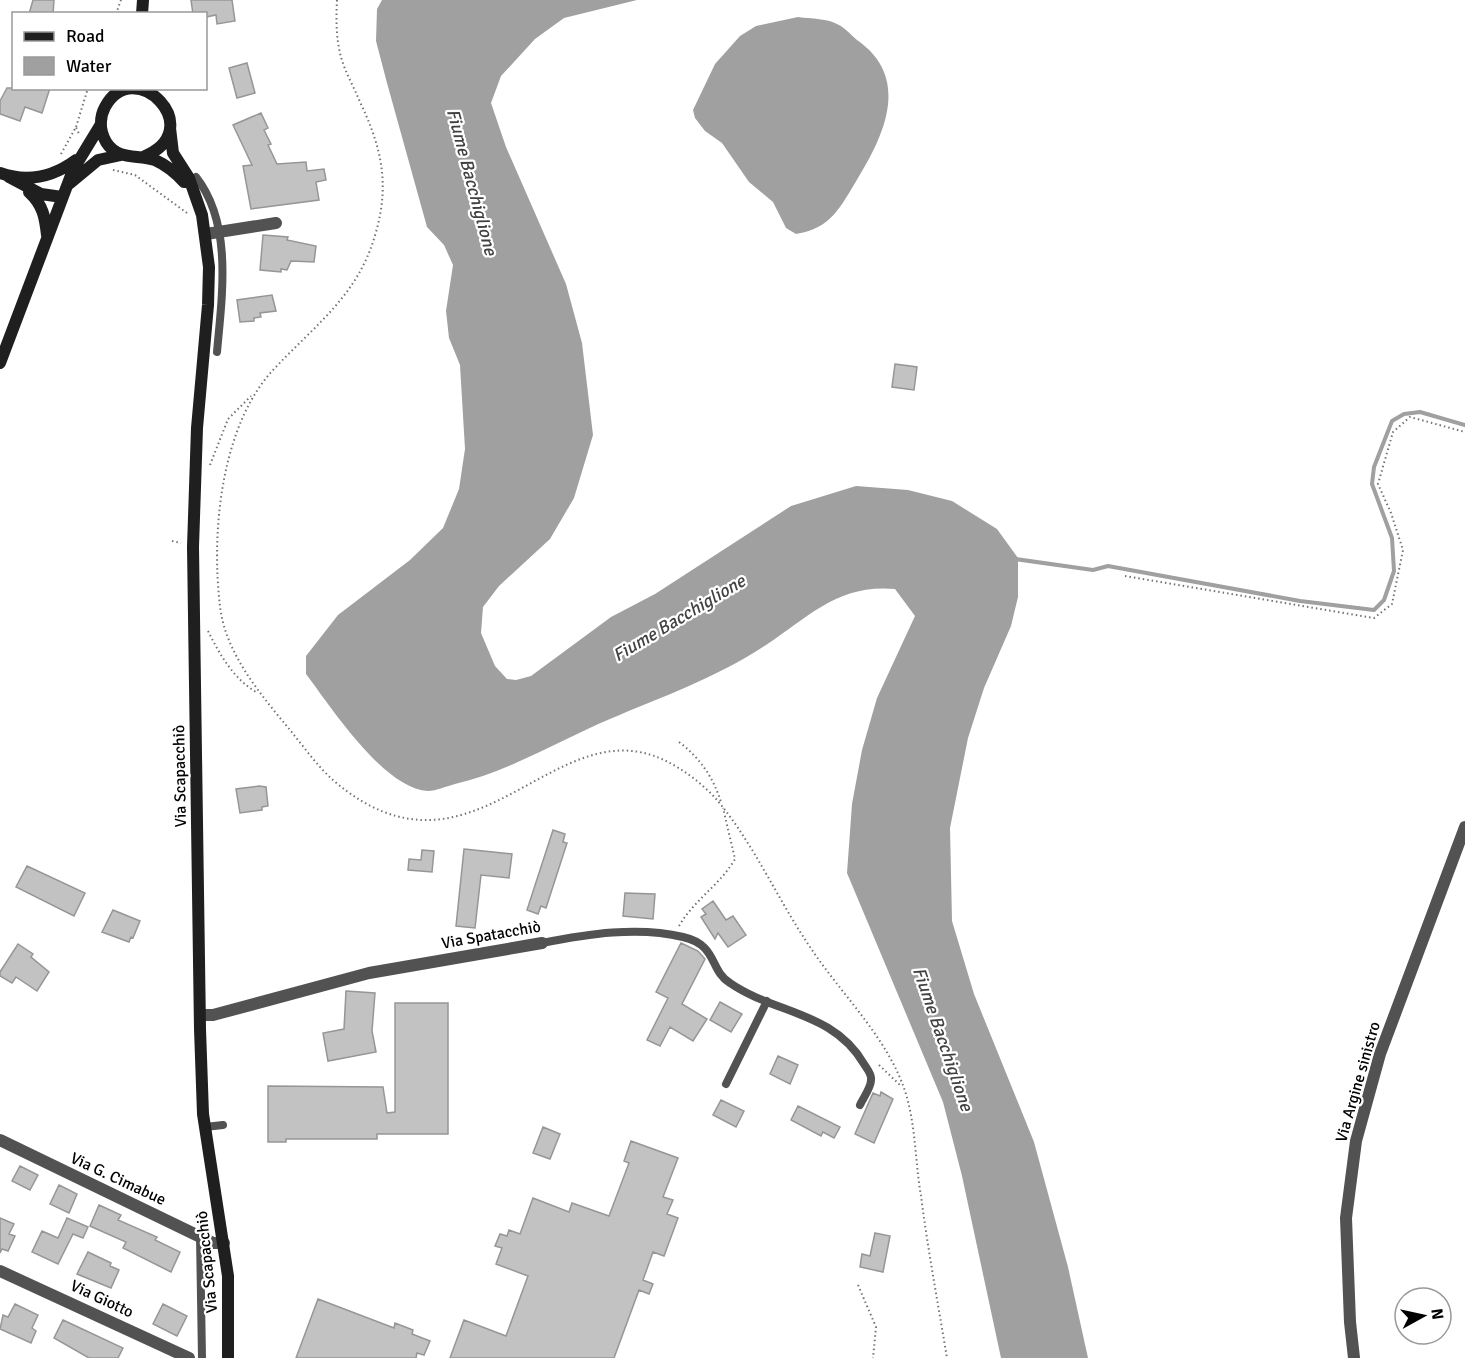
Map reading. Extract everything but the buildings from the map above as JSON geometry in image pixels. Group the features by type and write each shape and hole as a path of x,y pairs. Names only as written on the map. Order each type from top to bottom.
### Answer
{"street":[{"path":"0,363 62,197 79,157 101,124 105,106 120,91 128,90 148,91 164,104"},
{"path":"143,157 161,147 170,129 170,120 164,104 154,90"},
{"path":"101,124 106,142 121,155"},
{"name":"Via Scapacchiò","path":"170,129 173,153 196,194 212,233 197,428 193,589 200,1015 205,1127 224,1243 230,1306 228,1358"},
{"path":"68,184 98,160 121,155 143,157 168,167 196,194"},
{"path":"3,174 29,178 49,176 61,171 79,157"},
{"path":"3,174 24,187 49,197 62,197"},
{"path":"24,187 39,201 45,216 48,238"},
{"path":"212,233 276,223"},
{"name":"Via Argine sinistro","path":"1354,1358 1350,1322 1346,1218 1356,1141 1380,1054 1465,827"},
{"name":"Via Spatacchiò","path":"200,1015 213,1015 369,973 542,943"},
{"name":"Via G. Cimabue","path":"0,1140 213,1243 224,1243"},
{"name":"Via Giotto","path":"0,1271 189,1358"}],"lane":[{"path":"196,177 204,187 211,205 212,233 223,274 217,352"},
{"name":"Via Spatacchiò","path":"542,943 587,934 643,933 673,935 705,947 727,982 804,1015 849,1041 871,1074 871,1082 860,1105"},
{"path":"726,1084 767,1001"},
{"path":"205,1127 224,1125"},
{"path":"200,1236 202,1358"}],"path":[{"path":"209,466 228,419 272,371 342,302 360,272 376,233 385,182 379,151 367,117 341,60 336,21 337,0"},
{"path":"59,159 76,127 87,90"},
{"path":"76,127 84,142"},
{"path":"253,394 227,460 220,510 220,608 228,638 260,694 332,780 372,808 411,821 441,819 471,813 584,757 608,750 638,750 666,761 708,790 722,806 810,948 875,1036 901,1081 911,1117 920,1193 947,1358"},
{"path":"1125,576 1374,618 1392,604 1403,550 1391,513 1378,484 1393,432 1410,417 1465,432"},
{"path":"172,542 183,543"},
{"path":"205,625 223,659 244,685 260,694"},
{"path":"673,935 686,913 718,883 735,859 733,841 716,786 697,756 679,742"},
{"path":"858,1284 876,1327 873,1358"}],"water":[{"name":"Fiume Bacchiglione","path":"382,0 637,0 564,18 535,39 501,76 491,103 506,147 566,284 582,343 593,435 574,498 550,539 499,586 483,607 481,633 495,666 507,679 516,680 531,676 611,617 655,594 791,506 856,486 908,490 952,501 997,529 1018,558 1018,597 1011,626 984,688 968,738 950,828 952,921 974,994 1034,1142 1068,1267 1088,1358 1001,1358 962,1176 943,1102 847,873 852,804 862,750 877,698 915,616 895,589 875,589 841,597 811,613 748,656 709,677 515,764 431,791 411,787 394,777 377,762 344,725 306,674 306,656 338,615 410,560 443,528 459,489 465,449 460,365 449,338 446,311 453,265 444,245 427,227 387,83 376,41 377,9"},
{"path":"798,17 824,20 839,25 873,55 883,71 888,88 888,106 877,142 840,207 834,215 818,227 796,234 786,228 773,202 749,182 722,143 705,131 695,118 693,110 715,64 740,36 756,26"}],"waterway":[{"path":"1015,559 1093,570 1108,566 1300,601 1374,610 1384,600 1394,571 1392,538 1372,484 1374,467 1392,421 1404,414 1420,412 1465,425"}]}
